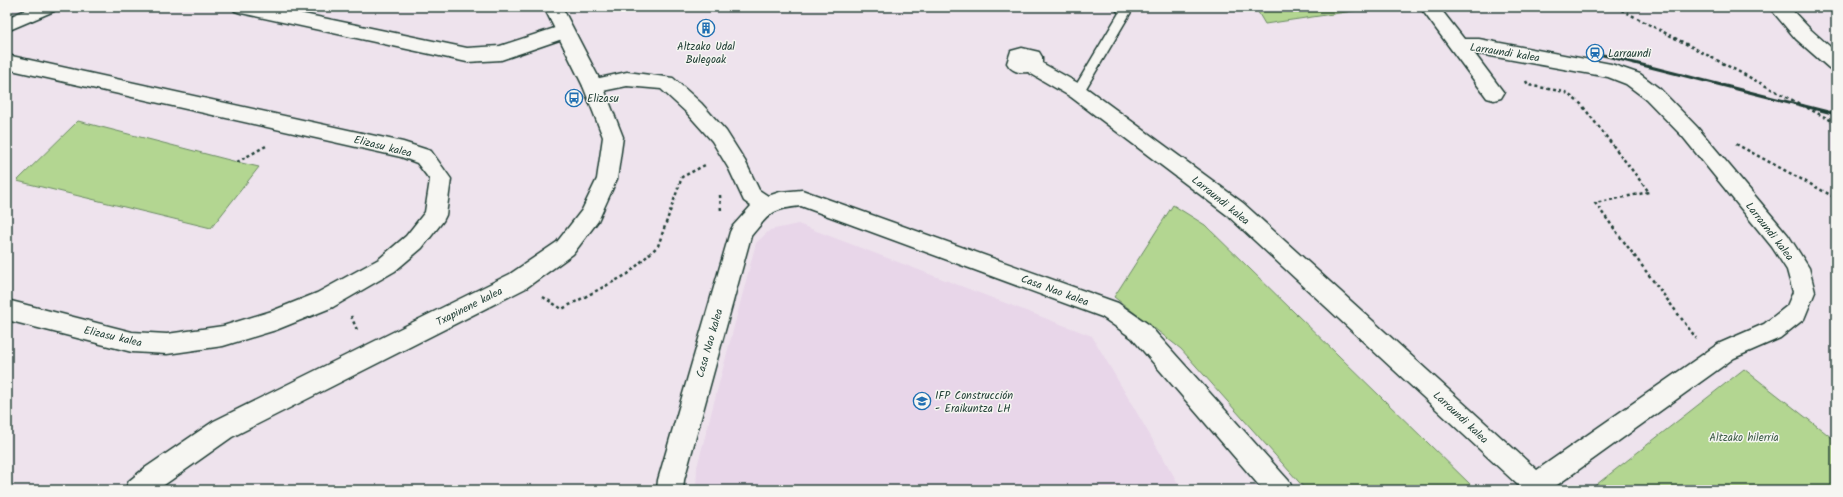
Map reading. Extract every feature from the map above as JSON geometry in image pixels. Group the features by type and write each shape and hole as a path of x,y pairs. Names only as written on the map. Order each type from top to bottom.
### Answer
{"street":[{"path":"7,25 48,7"},
{"path":"241,7 297,13 467,56 501,53 564,31"},
{"name":"Txapinene kalea","path":"138,490 154,476 224,429 518,281 565,248 590,215 607,179 613,137 593,86 553,7"},
{"path":"1429,7 1494,93"},
{"path":"1778,7 1803,34 1836,63"},
{"name":"Larraundi kalea","path":"1031,65 1078,92 1235,209 1535,488 1726,351 1772,331 1796,312 1804,292 1798,268 1780,241 1690,132 1653,94 1633,79 1612,71 1479,46 1459,46"},
{"name":"Elizasu kalea","path":"7,62 403,150 424,157 441,179 435,215 414,242 387,265 325,300 276,320 223,336 167,344 132,342 7,310"},
{"path":"593,86 627,79 666,83 694,108 719,136 738,167 751,195 765,205"},
{"name":"Casa Nao kalea","path":"670,490 671,480 741,232 765,205 779,199 802,198 1110,310 1140,331 1280,490"}],"lane":[{"path":"1078,92 1125,12 1120,7"}],"path":[{"path":"1616,7 1836,123"},
{"path":"1524,79 1528,84 1565,92 1581,104 1649,192 1595,203 1713,361"},
{"path":"1690,132 1729,140 1836,198"},
{"path":"562,309 628,274 658,246 682,177 711,162"},
{"path":"719,190 722,216"}],"shaded area":[{"name":"IFP Construcción - Eraikuntza LH","path":"798,224 1092,336 1182,490 696,490 697,467 756,243 770,230"}],"green space":[{"path":"1255,7 1380,7 1265,24"},
{"path":"78,121 259,167 211,228 17,181"},
{"path":"1173,205 1205,225 1472,486 1466,490 1306,490 1181,349 1114,297"},
{"name":"Altzako hilerria","path":"1744,369 1836,441 1836,490 1594,490 1592,488"}],"railway":[{"path":"1595,53 1836,114"}],"place":[{"name":"Altzako Udal Bulegoak","path":"706,28"},
{"name":"Larraundi","path":"1595,53"},
{"name":"Elizasu","path":"574,98"},
{"name":"IFP Construcción - Eraikuntza LH","path":"922,401"}]}
